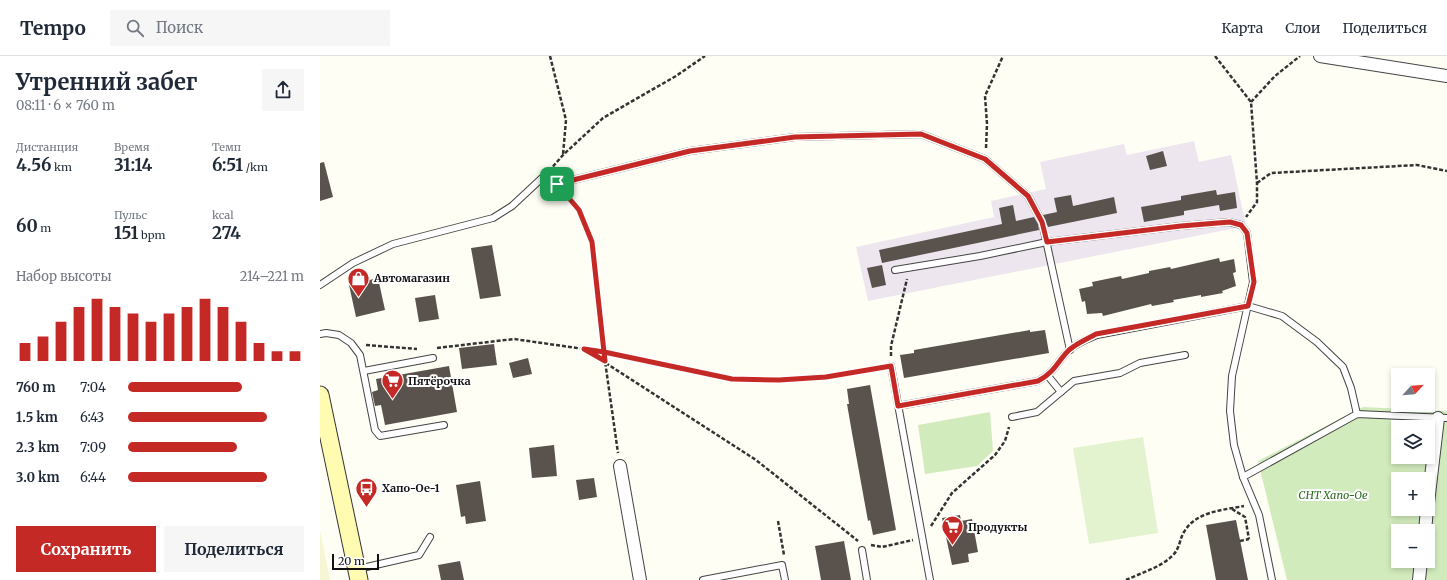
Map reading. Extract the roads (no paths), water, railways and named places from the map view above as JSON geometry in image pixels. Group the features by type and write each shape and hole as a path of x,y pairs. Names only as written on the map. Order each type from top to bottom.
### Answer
{"street":[{"path":"1320,56 1356,59 1447,76"},
{"path":"320,396 323,420 358,574"},
{"path":"1433,472 1443,418"},
{"path":"620,466 640,580"},
{"path":"1419,580 1420,568"}],"lane":[{"path":"320,285 353,263 393,244 493,218 512,206 542,178 557,184 690,151 795,137 921,134 985,159 1028,196 1042,222 1070,350"},
{"path":"895,270 980,256 1047,242 1181,226 1230,222 1241,225 1247,233 1254,282 1232,376 1230,411 1234,444 1243,477 1259,515 1272,580"},
{"path":"898,406 1038,381 1048,376 1070,350 1083,340 1096,334 1248,306 1282,316 1318,342 1344,367 1357,414"},
{"path":"320,334 326,333 339,335 351,343 360,355 375,430 380,436 444,425"},
{"path":"1012,416 1037,412 1074,381 1120,373 1140,363 1185,355"},
{"path":"364,371 433,358"},
{"path":"891,366 930,580"},
{"path":"1048,376 1062,392"},
{"path":"1243,477 1357,414 1443,418"},
{"path":"358,574 419,555 430,537"},
{"path":"862,550 867,580"},
{"path":"702,580 782,564 785,580"}],"place":[{"name":"Автомагазин","path":"358,298"},
{"name":"Пятёрочка","path":"392,400"},
{"name":"Хапо-Ое-1","path":"367,508"},
{"name":"Продукты","path":"953,546"}],"park label":[{"name":"СНТ Хапо-Ое","path":"1333,495"}]}
